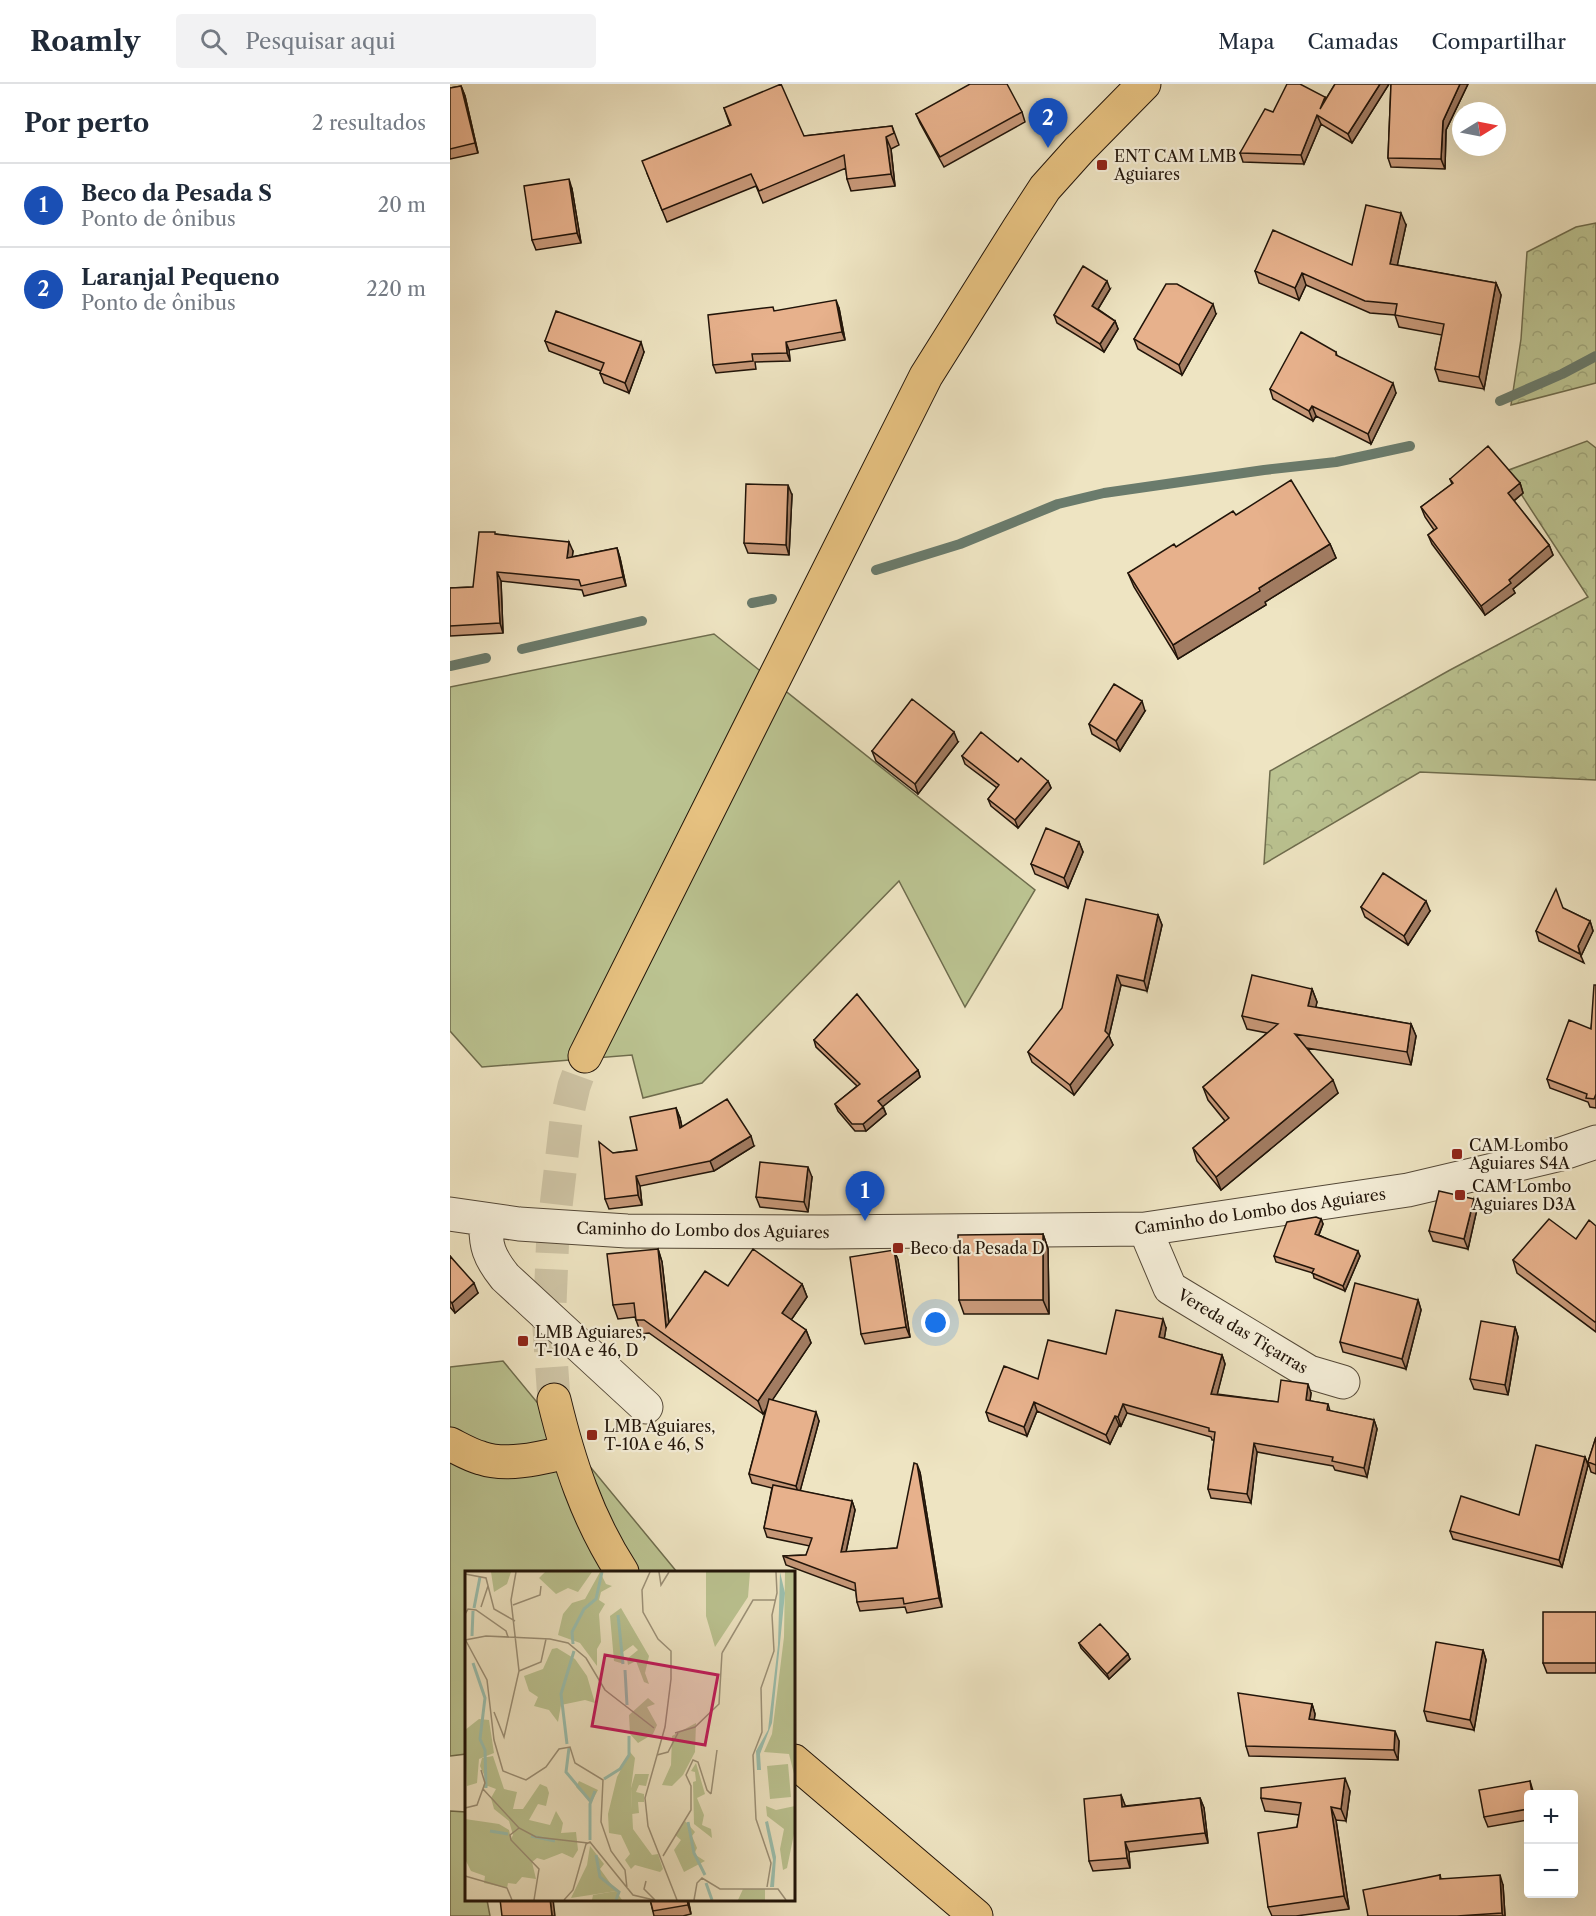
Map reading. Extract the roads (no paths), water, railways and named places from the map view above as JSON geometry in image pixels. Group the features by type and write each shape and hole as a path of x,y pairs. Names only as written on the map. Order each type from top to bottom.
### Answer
{"main road":[{"path":"585,1056 926,376 1019,228 1052,180 1144,84"},
{"path":"554,1400 567,1452 585,1504 618,1566"},
{"path":"450,1444 483,1459 500,1461 542,1458 567,1452"},
{"path":"795,1762 976,1916"}],"street":[{"name":"Caminho do Lombo dos Aguiares","path":"450,1215 572,1228 627,1231 836,1232 1145,1229 1408,1190 1562,1154 1596,1142"},
{"path":"486,1220 485,1239 489,1253 505,1277 646,1407"},
{"name":"Vereda das Tiçarras","path":"1145,1229 1170,1288 1309,1372 1343,1382"}],"waterway":[{"path":"1500,401 1562,374 1596,356"},
{"path":"876,570 960,544 1058,504 1104,493 1336,462 1410,446"},
{"path":"752,603 772,599"},
{"path":"522,649 642,621"},
{"path":"450,666 486,658"}],"tunnel":[{"path":"554,1400 549,1328 553,1232 566,1121 574,1086 585,1056"}],"place":[{"name":"Laranjal Pequeno","path":"1048,148"},
{"name":"ENT CAM LMB Aguiares","path":"1102,165"},
{"name":"CAM Lombo Aguiares S4A","path":"1457,1154"},
{"name":"CAM Lombo Aguiares D3A","path":"1460,1195"},
{"name":"Beco da Pesada S","path":"865,1221"},
{"name":"Beco da Pesada D","path":"898,1248"},
{"name":"LMB Aguiares, T-10A e 46, D","path":"523,1341"},
{"name":"LMB Aguiares, T-10A e 46, S","path":"592,1435"}]}
